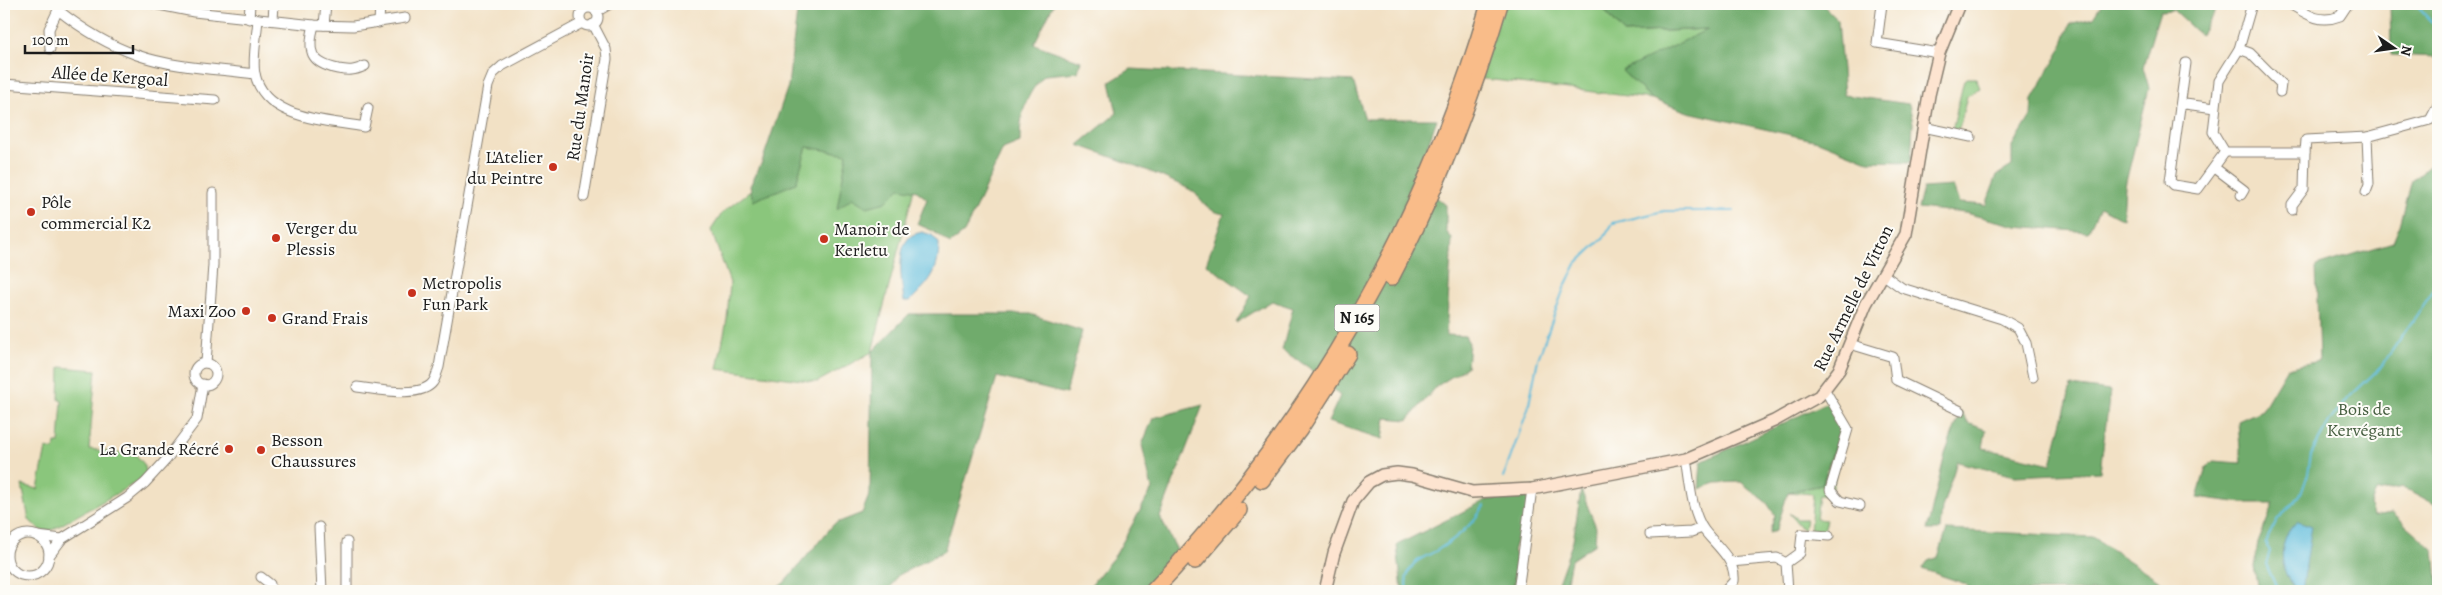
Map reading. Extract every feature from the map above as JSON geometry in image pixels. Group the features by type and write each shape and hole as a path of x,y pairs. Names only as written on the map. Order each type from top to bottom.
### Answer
{"highway":[{"name":"N 165","path":"1153,591 1208,531 1264,461 1318,382 1367,302 1434,162 1467,75 1489,4"},
{"name":"N 165","path":"1167,591 1216,538 1294,437 1332,380 1380,299 1444,166 1477,78 1500,4"}],"street":[{"path":"154,4 194,12 314,25 353,26 405,18"},
{"path":"248,19 250,4"},
{"path":"273,20 274,4"},
{"path":"324,25 326,4"},
{"path":"379,23 380,4"},
{"path":"596,12 610,4"},
{"path":"1882,4 1877,43 1939,52"},
{"name":"Rue Armelle de Vitton","path":"1325,591 1334,553 1353,501 1368,482 1382,475 1396,473 1412,475 1472,492 1498,493 1532,489 1686,459 1774,421 1819,396 1839,370 1866,304 1906,234 1923,127 1939,52 1959,4"},
{"path":"2225,152 2213,132 2219,82 2239,48 2252,4"},
{"path":"2290,4 2309,16 2325,20 2340,16 2348,4"},
{"path":"583,6 592,8 596,12 597,20 593,24 588,26 582,23 580,15 583,6"},
{"path":"50,49 49,29 57,7 109,44 139,56 166,62 255,74"},
{"path":"258,20 255,74 264,93 284,109 299,115 364,127 368,108"},
{"path":"357,388 412,392 425,390 433,382 439,367 488,86 493,74 502,66 582,23"},
{"name":"Rue du Manoir","path":"584,197 607,59 606,49 593,24"},
{"path":"314,25 310,39 311,50 316,60 327,67 354,72 365,66"},
{"path":"2239,48 2250,52 2281,84 2280,92"},
{"path":"2186,63 2170,180 2174,185 2198,189 2225,152"},
{"name":"Allée de Kergoal","path":"4,84 215,100"},
{"path":"2180,107 2185,104 2215,108"},
{"path":"2292,210 2292,205 2304,189 2306,140 2367,137 2430,120 2438,105"},
{"path":"1923,127 1971,137"},
{"path":"2366,192 2369,184 2367,137"},
{"path":"2225,152 2305,152"},
{"path":"2215,168 2244,190 2240,195"},
{"path":"206,363 213,265 213,193"},
{"path":"1884,275 1902,288 2002,319 2018,328 2026,343 2033,377"},
{"path":"1850,344 1893,357 1896,380 1960,411"},
{"path":"206,363 214,368 215,376 211,382 203,384 197,381 194,372 200,364 206,363"},
{"path":"62,538 21,536 6,547 10,565 15,571 23,575 31,576 40,572 62,538 127,498 153,475 197,419 203,384"},
{"path":"1825,390 1848,429 1830,490 1840,501 1860,506"},
{"path":"1686,459 1695,506 1702,528 1730,562 1735,571 1734,581 1725,591"},
{"path":"1518,591 1532,489"},
{"path":"320,527 322,591"},
{"path":"1650,534 1691,532 1702,528"},
{"path":"1786,564 1800,553 1802,534 1829,536"},
{"path":"36,536 46,544 49,556"},
{"path":"347,542 347,591"},
{"path":"1730,562 1777,558 1786,564"},
{"path":"1786,564 1788,591"},
{"path":"261,577 270,584 271,591"}],"green space":[{"path":"798,4 1054,4 1034,44 1081,61 1078,72 1045,75 1038,82 1028,97 1025,106 1021,123 1020,142 1003,149 964,233 950,244 933,231 917,224 927,199 917,191 900,188 886,202 867,207 852,198 837,209 847,154 807,147 796,183 753,201 750,186 762,162 788,86"},
{"path":"1500,4 1599,4 1624,33 1709,29 1623,72 1652,99 1477,78"},
{"path":"1599,4 1822,4 1838,20 1844,95 1909,104 1913,123 1911,162 1868,161 1818,141 1688,112 1652,99 1622,71 1708,29 1624,33"},
{"path":"2102,4 2220,4 2200,35 2173,10 2160,11 2143,67 2149,88 2125,186 2123,219 2100,207 2088,232 2016,226 1965,213 1918,208 1923,188 1953,186 1959,203 1986,205 1997,175 2012,166 2012,147 2031,116 2032,99 2060,51 2070,24 2093,18"},
{"path":"2390,4 2434,4 2438,57 2391,55"},
{"path":"1131,69 1353,81 1365,119 1437,119 1415,181 1446,205 1446,231 1452,239 1446,335 1465,336 1469,343 1467,367 1437,386 1408,420 1386,418 1383,439 1328,422 1340,396 1308,367 1282,350 1293,308 1272,301 1236,323 1251,296 1206,264 1224,214 1211,209 1193,191 1187,188 1147,170 1078,145 1117,113 1110,82"},
{"path":"1966,78 1976,78 1980,88 1967,96 1960,126 1958,129 1952,130 1964,80"},
{"path":"782,119 925,147 872,352 817,382 717,369 727,319 730,283 711,230 723,212 753,189"},
{"name":"Bois de Kervégant","path":"2438,159 2438,506 2403,487 2376,492 2370,505 2373,516 2392,513 2434,550 2438,591 2258,591 2254,567 2258,543 2274,503 2243,503 2197,497 2206,468 2213,461 2241,463 2238,421 2262,410 2287,368 2319,361 2316,266 2393,242 2400,225 2412,180"},
{"path":"909,314 1030,314 1082,331 1066,394 997,377 944,551 897,576 889,591 767,591 774,590 784,583 834,524 862,513 870,493 872,352"},
{"path":"60,367 96,370 89,449 136,455 144,464 147,474 137,482 52,530 41,531 29,520 22,485 38,489 46,448 54,450 55,443 59,443 62,401 59,400"},
{"path":"2071,386 2110,391 2100,472 2015,476 1957,462 1942,508 1940,530 1927,530 1945,454 1961,411 1968,423 1986,430 1983,448 2051,464"},
{"path":"1830,401 1840,423 1840,429 1822,485 1788,492 1776,531 1769,533 1775,515 1767,503 1741,482 1716,483 1699,489 1701,462"},
{"path":"1203,405 1160,517 1179,554 1143,591 1086,591 1116,554 1152,489 1142,445 1153,418"},
{"path":"1840,423 1844,430 1831,496 1819,495 1816,519 1827,520 1824,530 1810,531 1813,494 1788,492 1822,485 1829,470"},
{"path":"1581,490 1596,527 1595,544 1571,560 1565,591 1555,591 1573,541"},
{"path":"1525,495 1531,500 1523,535 1516,541 1513,551 1517,558 1515,578 1526,591 1402,591 1397,545 1486,500"},
{"path":"1789,513 1797,519 1806,519 1804,531"},
{"path":"1947,530 2093,537 2175,591 2130,591 2120,586 2116,591 1974,591 1963,583 1922,569 1928,561 1938,557"}],"water":[{"path":"922,232 932,235 939,243 937,262 932,276 923,288 910,301 904,301 901,277 903,249 911,236"},
{"path":"2298,521 2312,526 2302,591 2296,590 2290,583 2283,565 2282,555 2286,536"}],"waterway":[{"path":"2415,4 2438,29"},
{"path":"1503,478 1528,409 1538,359 1564,288 1576,264 1605,236 1613,223 1664,211 1734,211"},
{"path":"2278,591 2266,564 2270,551 2265,543 2277,520 2301,494 2308,474 2311,454 2329,422 2346,400 2380,368 2438,284"},
{"path":"1407,591 1407,574 1415,563 1456,537 1469,526 1484,506"}],"place":[{"name":"L'Atelier du Peintre","path":"553,167"},
{"name":"Pôle commercial K2","path":"31,212"},
{"name":"Verger du Plessis","path":"276,238"},
{"name":"Manoir de Kerletu","path":"824,239"},
{"name":"Metropolis Fun Park","path":"412,293"},
{"name":"Maxi Zoo","path":"246,311"},
{"name":"Grand Frais","path":"272,318"},
{"name":"La Grande Récré","path":"229,449"},
{"name":"Besson Chaussures","path":"261,450"}]}
